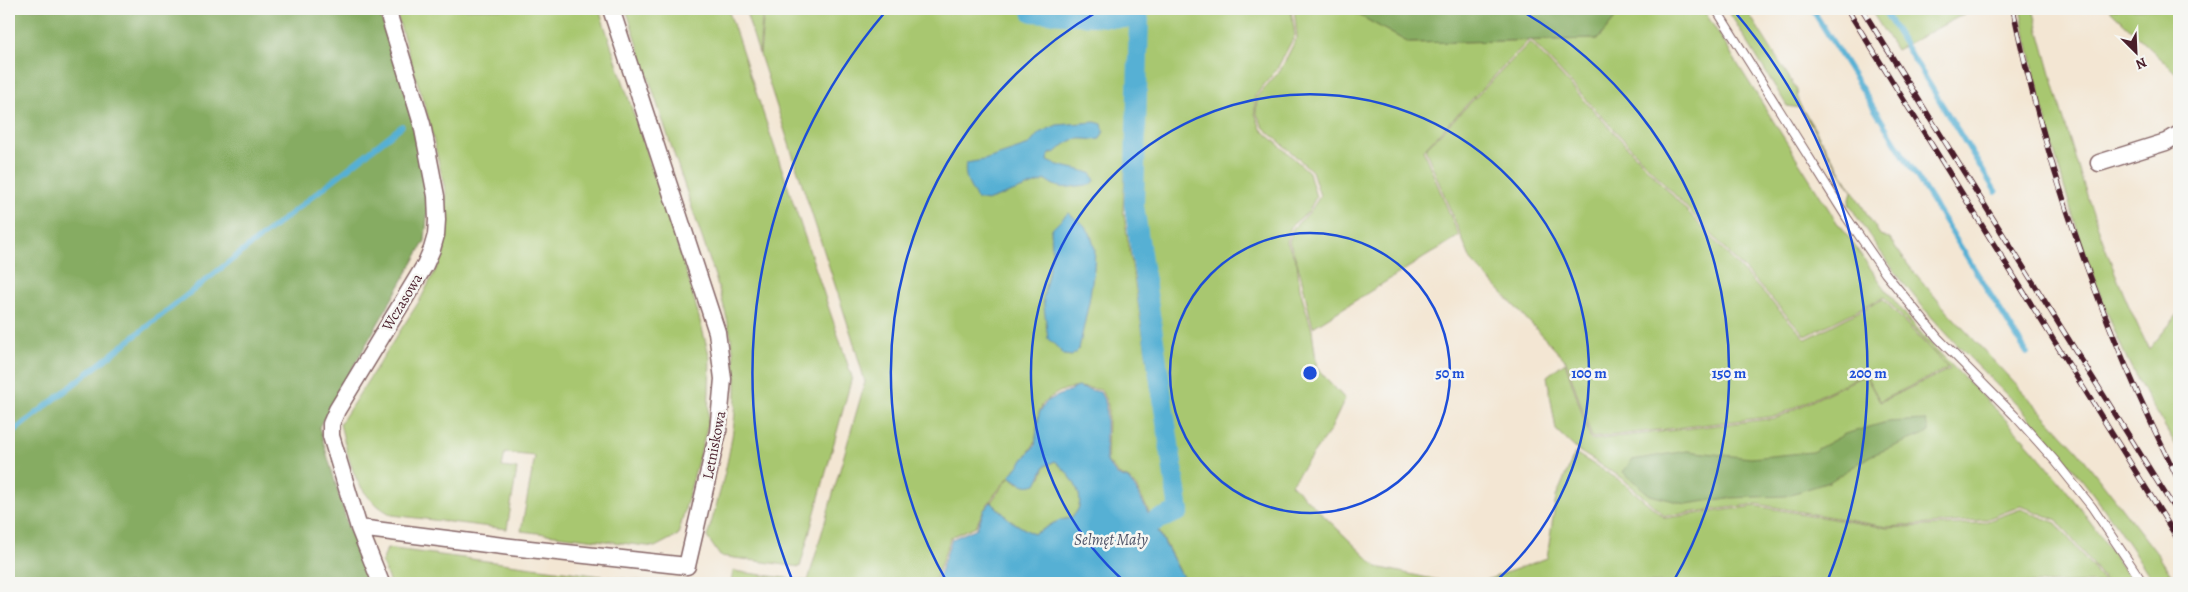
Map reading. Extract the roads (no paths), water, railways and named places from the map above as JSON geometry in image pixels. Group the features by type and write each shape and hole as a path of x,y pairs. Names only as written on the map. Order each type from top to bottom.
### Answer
{"street":[{"name":"Wczasowa","path":"381,583 359,528 331,436 331,424 337,410 424,265 432,249 437,220 436,196 422,124 387,9"},
{"name":"Letniskowa","path":"359,528 511,548 687,566 718,432 723,379 717,332 611,9"},
{"path":"2099,163 2166,142 2179,134"}],"lane":[{"path":"1716,9 1847,218 1885,273 1938,338 2056,462 2092,507 2143,583"}],"water":[{"path":"1095,122 1102,124 1104,131 1100,139 1073,140 1056,152 1049,154 1048,161 1092,174 1095,181 1090,185 1062,187 1046,180 987,201 977,199 966,177 966,163 984,160 1029,145 1039,133 1057,125"},
{"path":"1068,213 1084,225 1090,233 1095,249 1089,302 1079,349 1072,356 1064,355 1048,339 1043,299 1052,253 1051,230"},
{"name":"Selmęt Mały","path":"1077,387 1100,392 1106,404 1106,461 1117,475 1128,479 1135,488 1186,583 936,583 952,539 977,528 984,510 991,502 1011,521 1033,534 1057,521 1071,518 1078,510 1080,503 1076,487 1072,479 1055,461 1045,466 1036,484 1025,485 1010,476 1035,445 1039,413 1047,401"}],"waterway":[{"path":"1812,9 2027,353"},
{"path":"1883,9 1996,192"},
{"path":"1032,12 1139,19 1134,205 1179,511 1153,522"},
{"path":"9,435 402,126"}],"railway":[{"path":"1847,9 2179,541"},
{"path":"1862,9 2179,516"},
{"path":"2013,9 2043,131 2081,250 2102,309 2126,367 2179,481"}]}
